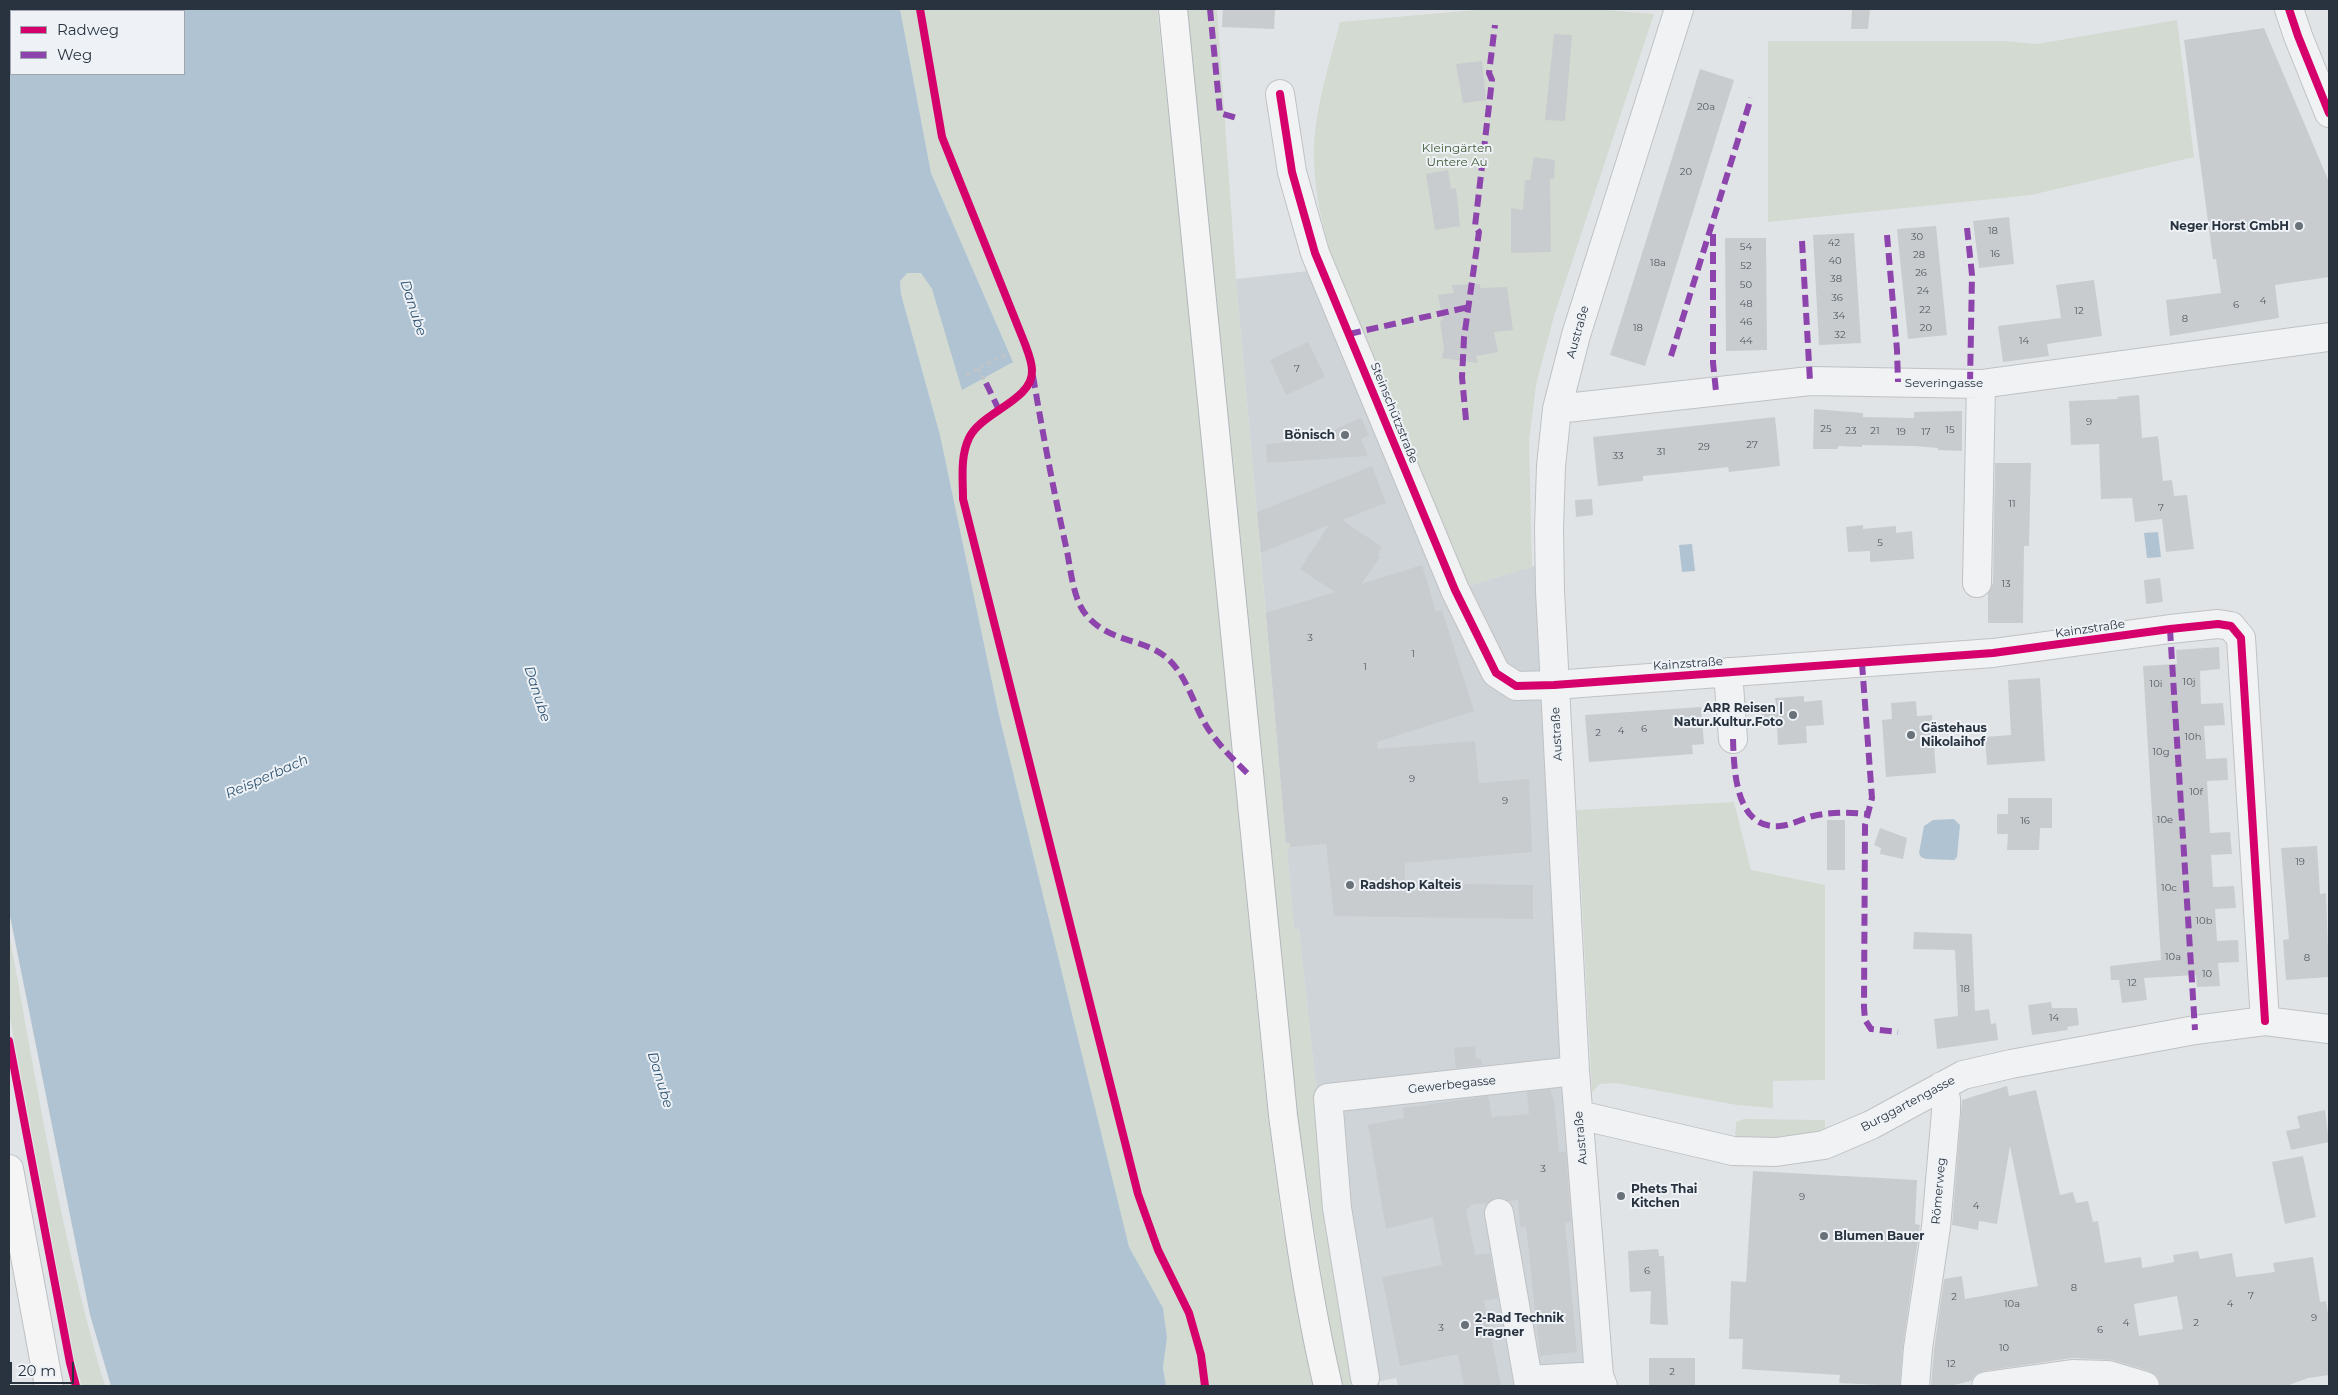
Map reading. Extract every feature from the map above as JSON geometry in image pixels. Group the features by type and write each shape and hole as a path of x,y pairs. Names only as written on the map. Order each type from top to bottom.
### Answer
{"main road":[{"path":"1172,9 1283,1115 1299,1231 1318,1342 1328,1386"},
{"path":"9,1170 49,1386"}],"street":[{"name":"Austraße","path":"1601,1381 1575,1071 1554,685 1549,528 1551,466 1557,408 1576,335 1680,9"},
{"path":"2289,9 2329,113"},
{"name":"Steinschützstraße","path":"1280,94 1292,172 1315,253 1455,590 1496,673 1516,686 1554,685"},
{"name":"Severingasse","path":"1557,408 1810,381 1981,384 2329,337"},
{"path":"1977,583 1981,384"},
{"name":"Kainzstraße","path":"1554,685 1993,653 2170,629 2218,624 2232,626 2241,638 2265,1021"},
{"path":"1728,672 1732,739"},
{"name":"Burggartengasse","path":"1580,1115 1733,1151 1776,1152 1824,1144 1871,1125 1963,1075 2011,1064 2195,1030 2265,1021 2329,1028"},
{"name":"Gewerbegasse","path":"1365,1378 1337,1208 1328,1098 1575,1071"},
{"name":"Römerweg","path":"1915,1386 1918,1348 1936,1227 1946,1112 1946,1098 1942,1086"},
{"path":"1499,1214 1528,1380 1601,1381"},
{"path":"1986,1386 2072,1374 2108,1375 2145,1386"}],"path":[{"path":"966,375 1006,354"},
{"path":"978,369 986,383"}],"shaded area":[{"path":"1309,271 1342,286 1429,490 1464,587 1541,564 1547,735 1546,799 1567,1101 1593,1386 1398,1386 1396,1378 1354,1386 1325,1209 1316,1087 1299,929 1294,929 1236,279"}],"green space":[{"path":"900,9 1157,9 1175,171 1268,1116 1282,1224 1314,1386 1166,1386 1163,1368 1167,1337 1163,1308 1129,1248 999,715 940,435 901,294 900,281 907,272 921,272 932,289 1013,362 931,173"},
{"path":"1186,9 1217,9 1236,279 1286,842 1290,843 1290,847 1287,849 1294,929 1299,929 1316,1087 1325,1209 1354,1386 1342,1386 1331,1340 1297,1113"},
{"name":"Kleingärten Untere Au","path":"1487,9 1594,9 1654,14 1554,316 1536,385 1529,441 1532,567 1464,587 1438,516 1341,283 1322,222 1317,191 1314,142 1322,90 1340,22"},
{"path":"2177,20 2194,157 2031,195 1768,222 1768,41 2004,41 2037,44"},
{"path":"1734,802 1751,870 1825,885 1825,1080 1773,1081 1773,1108 1737,1105 1616,1083 1600,1084 1592,1092 1577,810"},
{"path":"9,933 63,1218 89,1330 105,1386 82,1386 75,1362 9,1012"},
{"path":"1744,1119 1825,1120 1825,1135 1735,1140 1736,1122"}],"water":[{"path":"9,9 900,9 931,173 1013,362 962,390 932,289 921,273 907,273 900,281 901,294 940,435 999,715 1129,1247 1163,1308 1167,1337 1163,1368 1166,1386 111,1386 90,1315 9,911"},
{"path":"2158,532 2161,557 2147,558 2144,533"},
{"path":"1692,544 1695,571 1682,572 1679,545"},
{"path":"1954,819 1960,825 1957,857 1954,860 1926,859 1921,857 1919,853 1924,826 1933,820"}],"building":[{"path":"1223,9 1275,9 1274,29 1222,27"},
{"path":"1852,9 1870,9 1868,29 1851,29"},
{"path":"2264,28 2329,182 2329,277 2275,285 2279,318 2170,336 2166,300 2221,293 2216,259 2213,259 2184,40"},
{"path":"1554,34 1572,35 1565,121 1545,120"},
{"path":"1482,61 1486,100 1463,103 1456,64"},
{"path":"1700,69 1734,80 1645,366 1610,355"},
{"path":"1534,157 1555,160 1554,179 1550,179 1551,252 1511,253 1511,208 1523,210 1525,180 1530,180"},
{"path":"1448,170 1451,189 1456,188 1460,226 1435,230 1426,174"},
{"path":"2009,217 2014,264 1979,268 1973,221"},
{"path":"1936,226 1947,335 1908,339 1897,229"},
{"path":"1854,233 1861,343 1819,345 1813,235"},
{"path":"1725,238 1766,238 1767,350 1726,351"},
{"path":"2094,280 2102,336 2047,344 2049,356 2003,362 1998,326 2061,318 2056,285"},
{"path":"1480,284 1480,288 1507,287 1513,330 1494,332 1498,352 1476,356 1478,363 1442,358 1444,349 1440,321 1443,320 1438,295 1454,293 1452,285"},
{"path":"1308,342 1325,377 1286,395 1270,360"},
{"path":"2139,395 2142,438 2158,436 2163,481 2172,480 2174,496 2187,495 2194,549 2166,552 2162,519 2135,522 2132,498 2101,499 2099,444 2071,445 2069,401 2118,399 2117,397"},
{"path":"1814,409 1863,413 1863,417 1914,418 1914,412 1962,411 1962,451 1914,446 1862,445 1862,447 1838,446 1838,449 1813,449"},
{"path":"1775,417 1780,466 1729,472 1728,467 1643,476 1643,481 1598,486 1593,437"},
{"path":"1361,418 1369,435 1361,439 1368,456 1267,463 1266,444 1316,440 1315,438"},
{"path":"1995,463 2031,463 2029,546 2024,546 2023,623 1988,623 1988,593 1993,583"},
{"path":"1372,466 1386,503 1342,520 1382,547 1377,555 1380,557 1361,584 1422,565 1436,612 1442,610 1474,711 1377,742 1378,749 1475,741 1479,783 1529,779 1532,852 1405,863 1405,883 1533,885 1533,919 1334,916 1326,844 1290,847 1290,843 1286,843 1266,613 1335,592 1300,569 1329,525 1261,553 1257,512"},
{"path":"1592,499 1593,515 1576,517 1575,500"},
{"path":"1863,525 1863,529 1896,526 1896,533 1912,531 1914,559 1870,562 1870,551 1848,552 1846,527"},
{"path":"2160,578 2163,602 2146,604 2144,580"},
{"path":"2219,647 2220,669 2200,671 2201,704 2223,703 2225,725 2204,726 2206,759 2227,758 2228,780 2207,781 2210,833 2230,832 2232,854 2211,855 2213,887 2234,886 2236,908 2215,909 2217,941 2238,940 2239,962 2218,963 2220,986 2197,987 2196,975 2144,978 2147,1000 2122,1003 2119,980 2111,980 2110,966 2161,960 2143,666 2177,664 2176,650"},
{"path":"2040,678 2045,761 1987,765 1985,737 2011,735 2008,680"},
{"path":"1804,696 1804,702 1822,700 1824,725 1806,726 1807,743 1778,745 1777,726 1762,727 1761,705 1776,704 1775,698"},
{"path":"1916,701 1917,716 1932,715 1936,773 1886,777 1882,720 1892,719 1891,703"},
{"path":"1701,707 1704,744 1692,745 1693,754 1589,762 1585,715"},
{"path":"2008,798 2052,798 2052,828 2040,828 2039,850 2007,850 2008,834 1997,834 1997,814 2008,814"},
{"path":"1827,820 1845,820 1845,870 1827,870"},
{"path":"1880,828 1907,838 1903,859 1880,854 1881,848 1874,845"},
{"path":"2317,846 2320,894 2326,893 2329,977 2286,980 2283,940 2289,939 2281,848"},
{"path":"1914,932 1972,934 1975,1011 1989,1009 1991,1024 1996,1023 1998,1040 1937,1049 1934,1019 1958,1016 1955,950 1913,949"},
{"path":"2051,1002 2052,1008 2077,1008 2079,1025 2067,1027 2068,1030 2032,1035 2028,1005"},
{"path":"1475,1046 1476,1059 1481,1059 1482,1065 1456,1068 1454,1048"},
{"path":"2007,1086 2009,1096 2036,1090 2060,1195 2073,1192 2076,1203 2088,1201 2093,1222 2098,1221 2105,1263 2141,1257 2142,1268 2174,1262 2173,1255 2198,1251 2200,1259 2232,1253 2236,1277 2275,1272 2273,1263 2313,1257 2320,1302 2326,1301 2329,1320 2329,1375 2308,1378 2286,1386 2160,1386 2157,1376 2149,1371 2112,1360 2072,1358 1984,1371 1976,1374 1971,1381 1950,1386 1931,1386 1944,1279 1962,1276 1965,1299 2038,1286 2010,1146 1997,1224 1979,1221 1978,1230 1952,1225 1962,1100","holes":["2177,1296 2183,1329 2139,1336 2134,1304"]},
{"path":"1550,1089 1554,1101 1559,1152 1566,1152 1571,1222 1565,1223 1577,1352 1540,1356 1526,1226 1520,1227 1518,1200 1508,1201 1497,1198 1488,1203 1470,1205 1470,1208 1466,1209 1475,1255 1490,1253 1498,1298 1484,1301 1501,1386 1464,1386 1458,1354 1400,1366 1382,1277 1442,1265 1433,1217 1386,1229 1368,1125 1404,1118 1403,1108 1488,1096 1492,1117 1529,1114 1527,1092"},
{"path":"2325,1110 2329,1142 2291,1150 2286,1131 2300,1128 2297,1116"},
{"path":"2303,1156 2316,1217 2285,1224 2272,1162"},
{"path":"1753,1171 1917,1180 1915,1224 1920,1225 1903,1346 1900,1386 1839,1383 1840,1375 1742,1369 1743,1339 1729,1339 1731,1281 1746,1282"},
{"path":"1658,1249 1659,1256 1664,1256 1668,1325 1650,1324 1651,1291 1630,1292 1628,1251"},
{"path":"1649,1358 1695,1358 1695,1386 1649,1386"}],"marked path":[{"path":"1210,9 1220,113 1240,119"},
{"path":"1466,420 1462,377 1464,338 1479,232 1475,226 1492,80 1489,73 1495,25"},
{"path":"1671,356 1751,98"},
{"path":"1967,228 1972,275 1970,384"},
{"path":"1713,234 1713,363 1716,391"},
{"path":"1887,235 1898,382"},
{"path":"1802,241 1810,381"},
{"path":"1349,334 1469,307"},
{"path":"1033,376 1073,585 1082,609 1096,625 1106,631 1148,647 1167,658 1179,671 1212,735 1249,775"},
{"path":"986,383 999,410"},
{"path":"2170,629 2195,1030"},
{"path":"1862,663 1872,798 1865,825 1865,1020 1871,1029 1898,1032"},
{"path":"1733,739 1734,766 1740,795 1746,808 1754,818 1765,825 1780,826 1826,814 1867,814"}],"cycle path":[{"path":"920,9 942,137 1025,344 1032,367 1030,380 1025,390 984,421 969,438 963,460 963,499 1138,1194 1158,1250 1189,1313 1201,1355 1205,1386"},
{"path":"2289,9 2329,113"},
{"path":"1280,94 1292,172 1315,253 1455,590 1496,673 1516,686 1554,685 1993,653 2170,629 2218,624 2231,626 2241,638 2265,1021"},
{"path":"9,1041 70,1363 76,1386"}],"place":[{"name":"Neger Horst GmbH","path":"2299,226"},
{"name":"Bönisch","path":"1345,435"},
{"name":"ARR Reisen | Natur.Kultur.Foto","path":"1793,715"},
{"name":"Gästehaus Nikolaihof","path":"1911,735"},
{"name":"Radshop Kalteis","path":"1350,885"},
{"name":"Phets Thai Kitchen","path":"1621,1196"},
{"name":"Blumen Bauer","path":"1824,1236"},
{"name":"2-Rad Technik Fragner","path":"1465,1325"}],"water label":[{"name":"Danube","path":"413,308"},
{"name":"Danube","path":"537,694"},
{"name":"Reisperbach","path":"267,777"},
{"name":"Danube","path":"660,1080"}]}
